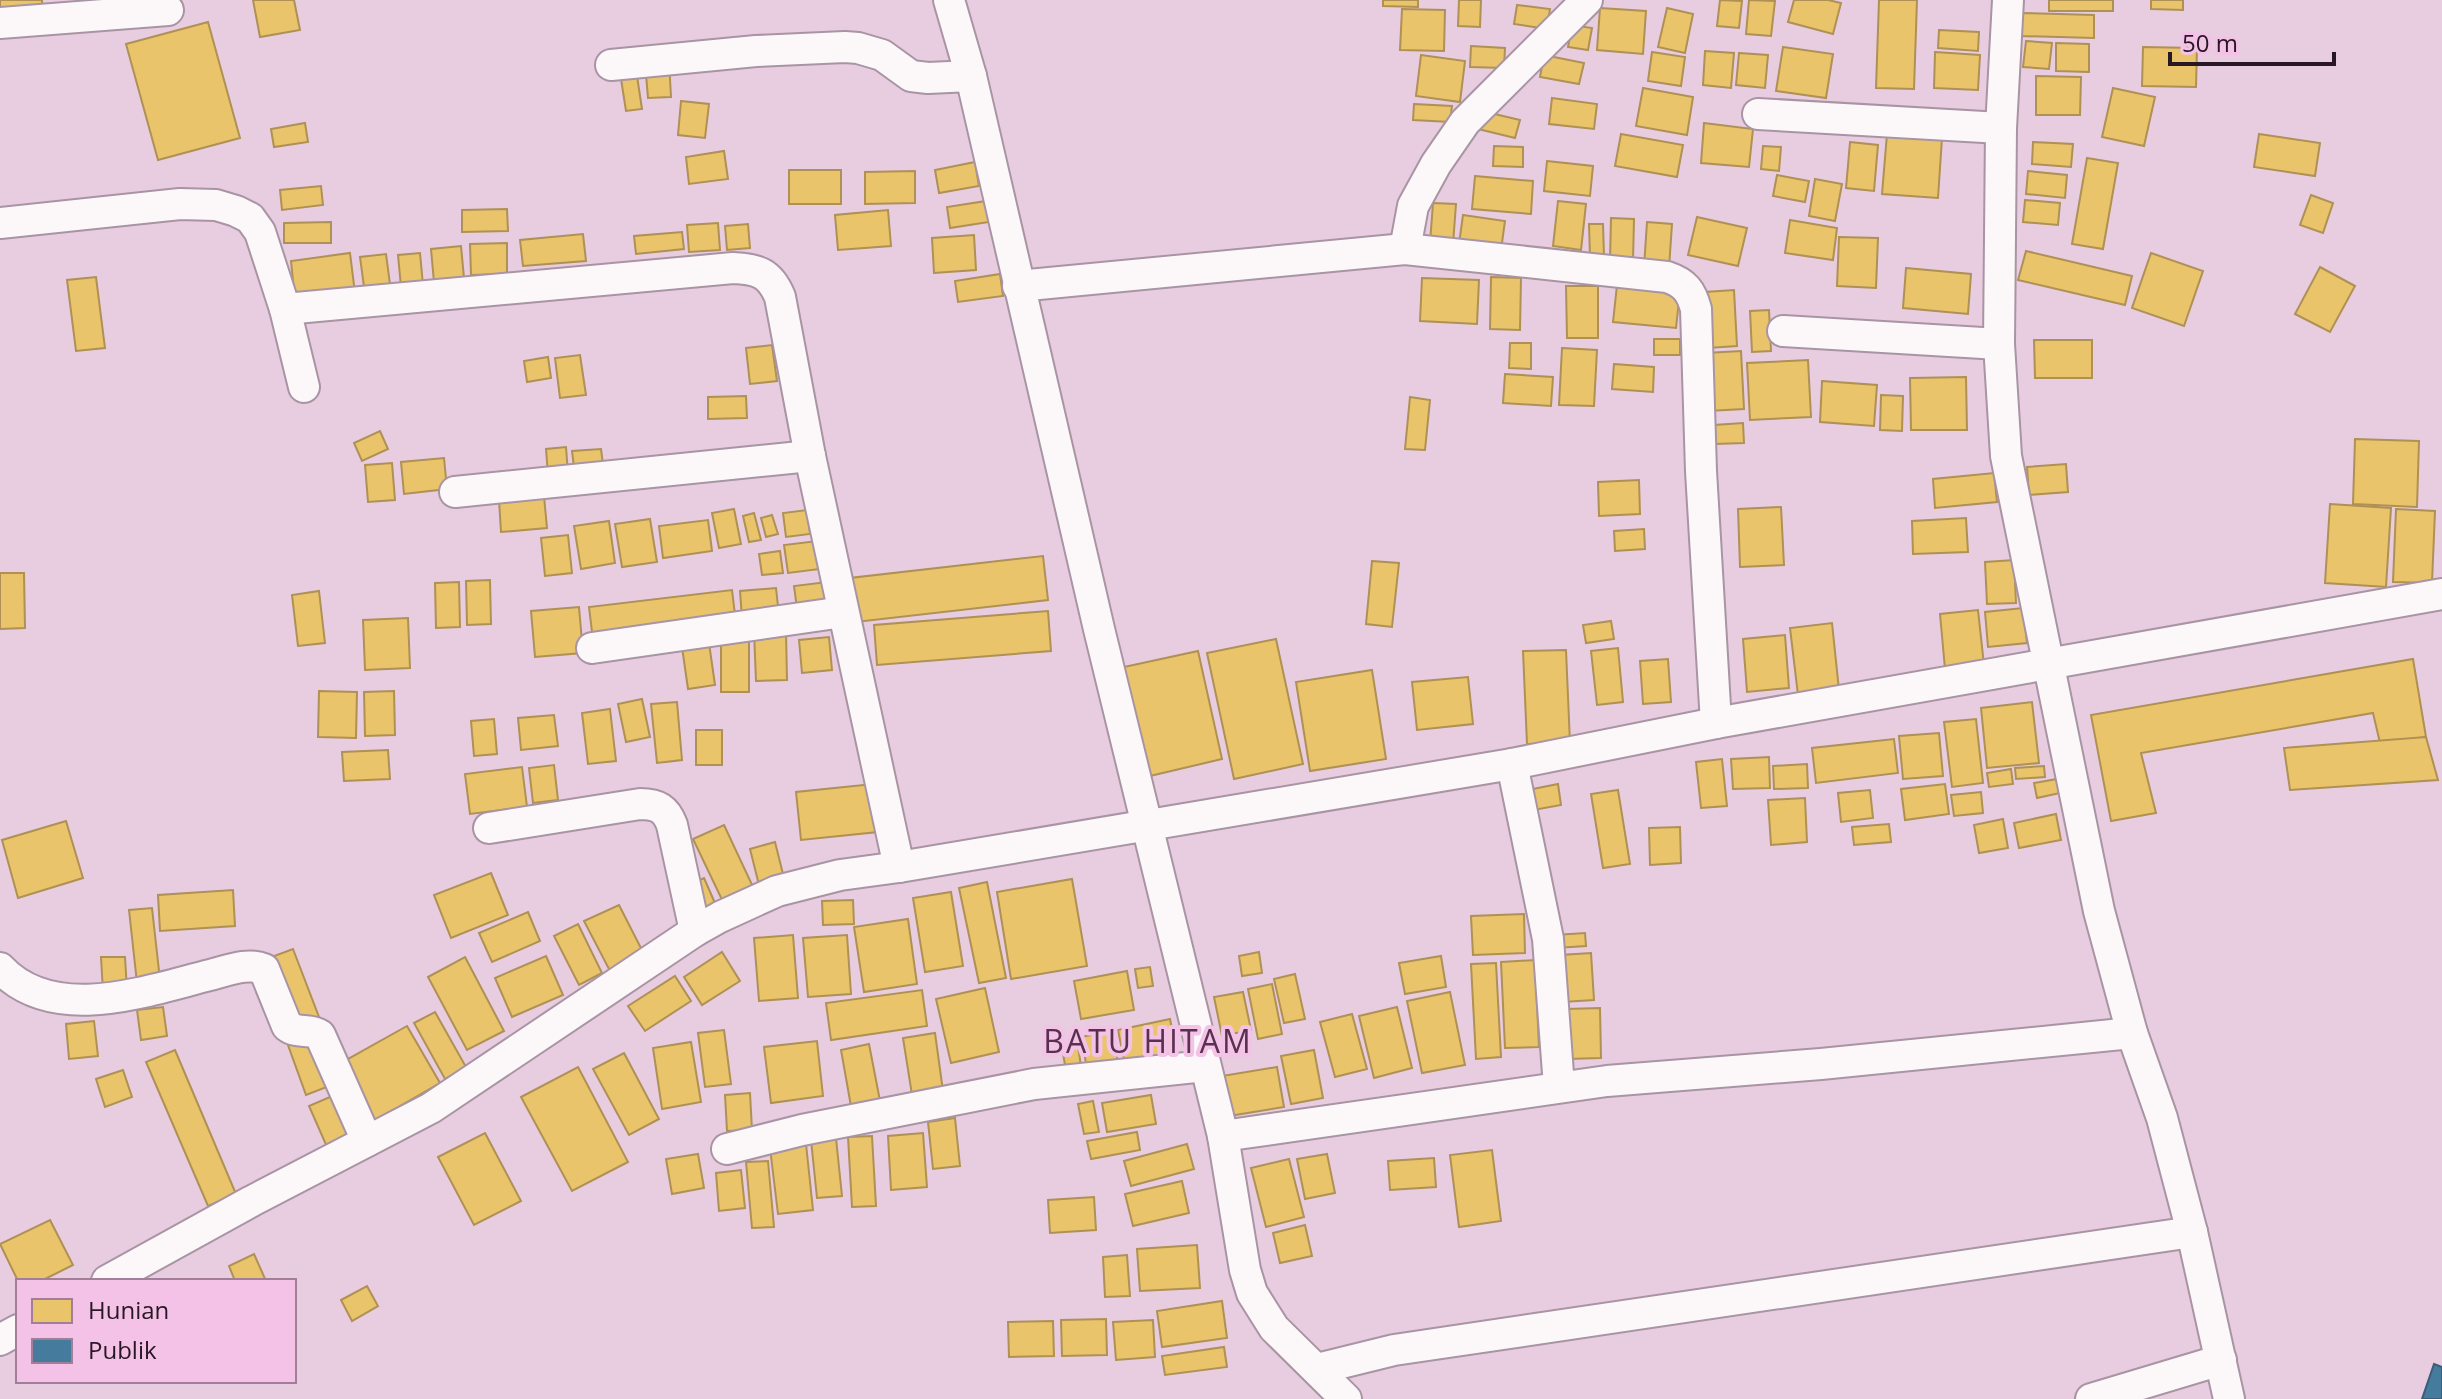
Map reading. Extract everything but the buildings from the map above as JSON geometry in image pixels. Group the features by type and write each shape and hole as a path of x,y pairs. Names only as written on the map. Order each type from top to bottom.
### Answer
{"street":[{"path":"949,0 971,76 1018,286 1223,1136 1245,1270 1252,1293 1274,1328 1346,1399"},
{"path":"1405,249 1413,206 1436,164 1465,122 1587,0"},
{"path":"2008,0 2001,128 1999,344 2006,456 2099,911 2132,1033 2162,1118 2192,1232 2229,1399"},
{"path":"0,23 168,10"},
{"path":"611,65 756,51 845,47 882,55 911,76 971,76"},
{"path":"1758,114 2001,128"},
{"path":"0,223 180,204 216,205 250,218 260,232 285,309 304,387"},
{"path":"1018,286 1405,249 1667,277 1681,282 1692,295 1696,309 1701,471 1716,723"},
{"path":"285,309 733,268 765,273 775,284 780,297 810,456 899,867"},
{"path":"1783,331 1999,344"},
{"path":"455,492 810,456"},
{"path":"111,1279 431,1108 695,931 777,891 840,875 1512,764 1716,723 2442,594"},
{"path":"592,648 843,612"},
{"path":"1512,764 1548,939 1559,1087"},
{"path":"489,828 640,804 660,808 668,814 672,825 695,931"},
{"path":"0,968 10,979 34,991 71,1000 133,995 243,967 260,967 268,974 287,1026 295,1031 311,1031 320,1035 367,1141"},
{"path":"1223,1136 1607,1081 1821,1064 2132,1033"},
{"path":"727,1149 802,1130 1034,1084 1205,1066"},
{"path":"1317,1369 1394,1350 2192,1232"},
{"path":"2091,1399 2221,1360"}],"district":[{"name":"BATU HITAM","path":"1148,1042"}]}
